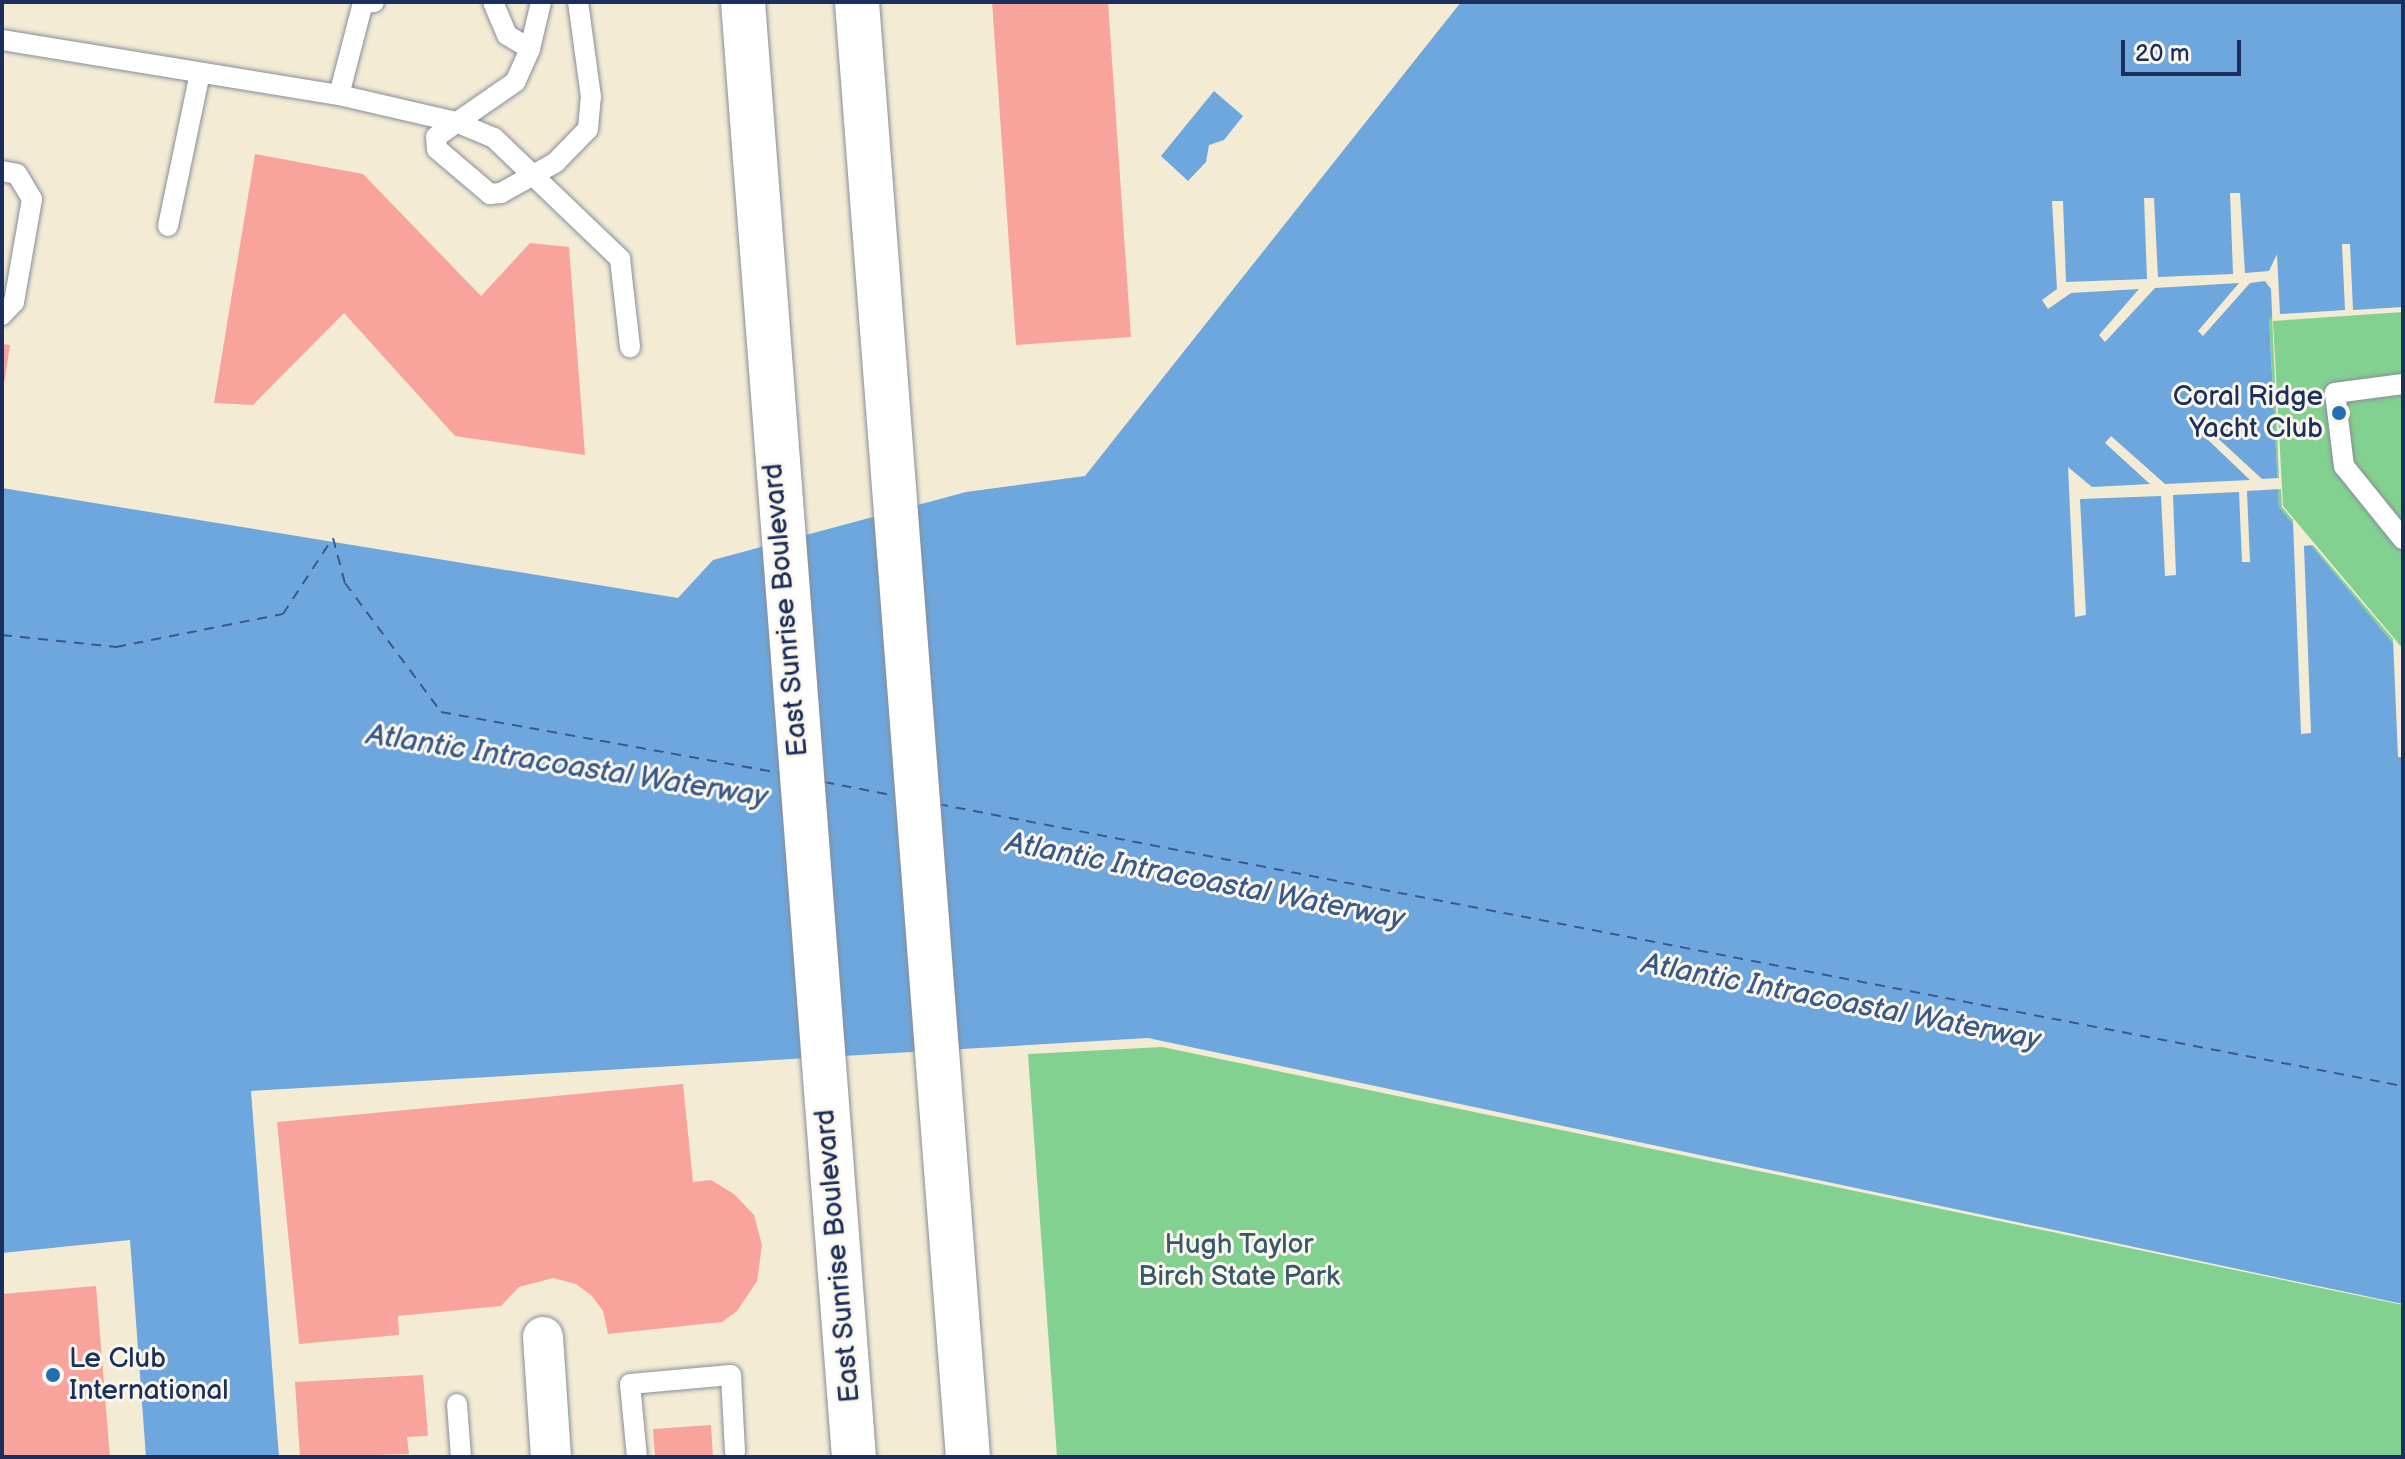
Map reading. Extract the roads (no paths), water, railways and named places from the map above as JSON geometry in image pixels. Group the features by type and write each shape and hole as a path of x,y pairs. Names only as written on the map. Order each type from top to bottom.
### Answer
{"main road":[{"name":"East Sunrise Boulevard","path":"743,2 773,444 854,1457"},
{"path":"827,2 862,73"},
{"path":"857,2 968,1457"}],"street":[{"path":"543,1337 551,1457"}],"lane":[{"path":"339,95 363,3 374,2"},
{"path":"493,2 507,35 530,49"},
{"path":"541,2 530,49 515,82 436,137 437,149 490,194 555,163 588,129 591,97 578,2"},
{"path":"2,40 339,95 456,122 494,138 534,173 620,259 630,347"},
{"path":"168,226 200,73"},
{"path":"2,171 17,174 27,183 32,199 14,302 2,315"},
{"path":"2403,384 2335,393 2344,466 2403,539"},
{"path":"637,1457 630,1384 731,1375 735,1452"},
{"path":"457,1404 461,1457"}],"water":[{"name":"Atlantic Intracoastal Waterway","path":"1461,2 2403,2 2403,308 2269,318 2279,507 2403,655 2403,1304 1148,1038 251,1091 279,1457 146,1457 130,1240 2,1253 2,488 678,598 713,560 966,492 1085,476"},
{"path":"1214,91 1243,116 1224,140 1209,145 1206,162 1188,181 1161,156"}],"place":[{"name":"Coral Ridge Yacht Club","path":"2339,413"},
{"name":"Le Club International","path":"53,1375"}],"park label":[{"name":"Hugh Taylor Birch State Park","path":"1239,1261"}]}
